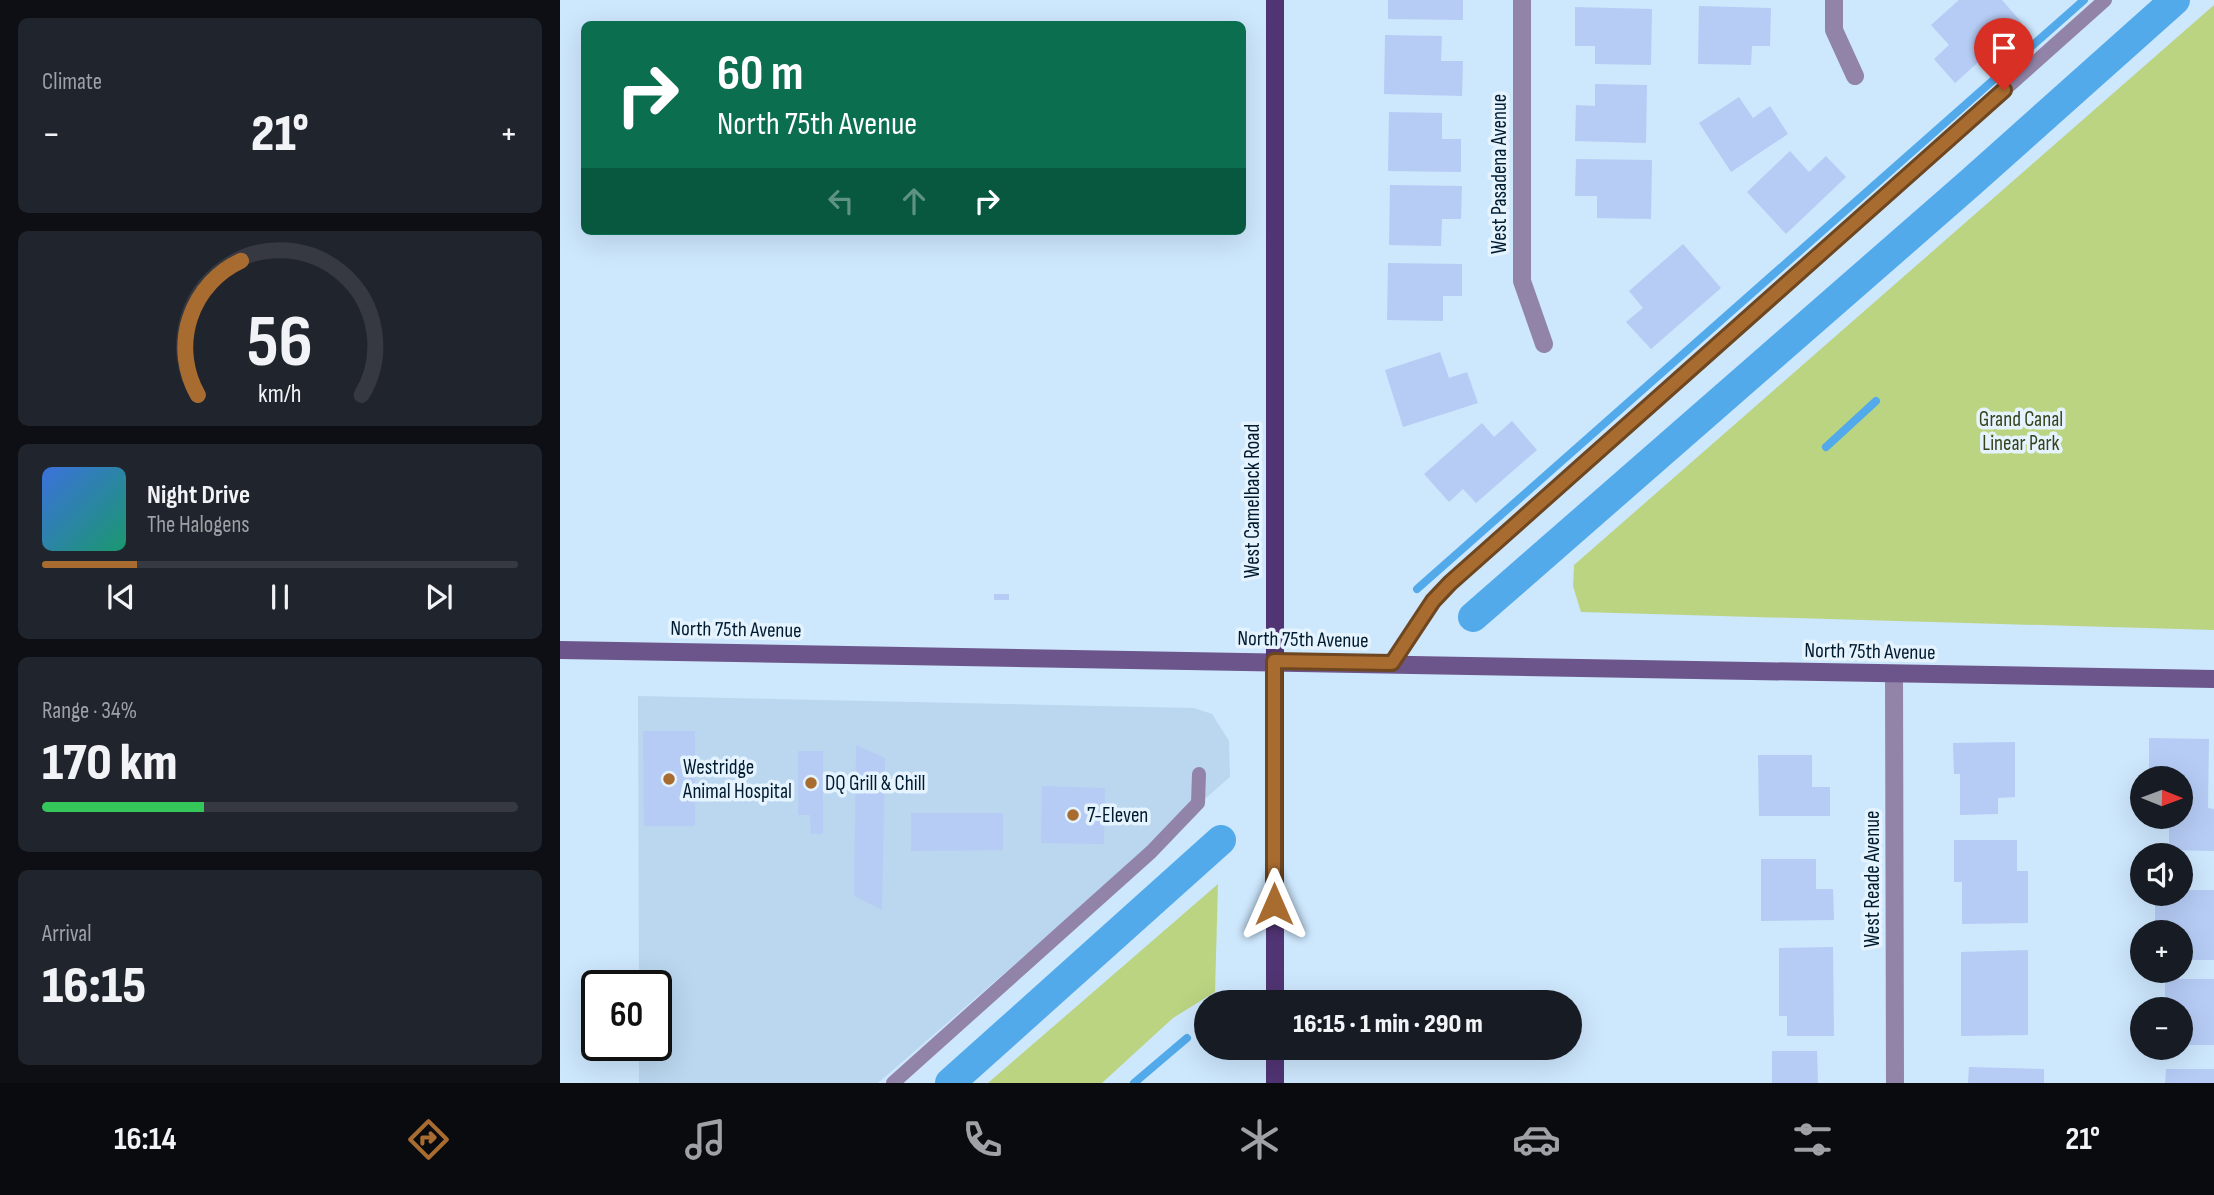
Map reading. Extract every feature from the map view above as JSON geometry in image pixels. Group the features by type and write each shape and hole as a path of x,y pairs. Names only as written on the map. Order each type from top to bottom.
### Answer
{"main road":[{"name":"West Camelback Road","path":"1275,0 1275,990"},
{"name":"North 75th Avenue","path":"560,650 2214,679"},
{"path":"1275,1060 1275,1083"}],"street":[{"name":"West Pasadena Avenue","path":"1522,0 1522,281 1544,344"},
{"path":"1834,0 1834,30 1855,76"},
{"name":"West Reade Avenue","path":"1894,674 1895,1083"}],"lane":[{"path":"1392,663 1433,601 1450,583 2105,0"},
{"path":"893,1083 1151,852 1198,803 1199,774"}],"shaded area":[{"path":"638,696 1194,708 1212,714 1229,741 1230,777 878,1083 639,1083 639,1061 672,1061 672,970 639,970"}],"green space":[{"name":"Grand Canal Linear Park","path":"2214,5 2214,630 1581,612 1573,586 1574,565"},
{"path":"1218,884 1215,990 1194,990 1194,1005 1173,1018 1102,1083 988,1083"}],"building":[{"path":"1388,0 1463,0 1463,20 1388,19"},
{"path":"1959,0 2002,0 2022,23 1955,83 1934,59 1949,45 1931,25"},
{"path":"1699,6 1771,8 1770,46 1752,46 1751,65 1698,64"},
{"path":"1575,7 1652,9 1651,65 1595,64 1595,46 1575,46"},
{"path":"1385,35 1442,36 1441,61 1463,61 1462,96 1384,94"},
{"path":"1595,84 1647,85 1646,143 1575,141 1576,105 1595,106"},
{"path":"1739,97 1753,118 1770,106 1788,134 1731,172 1699,123"},
{"path":"1389,112 1442,113 1442,139 1461,139 1461,172 1388,171"},
{"path":"1790,151 1809,172 1826,156 1846,177 1786,234 1747,192"},
{"path":"1576,159 1652,160 1651,219 1597,218 1597,196 1575,196"},
{"path":"1390,185 1462,186 1461,219 1442,219 1441,246 1389,245"},
{"path":"1683,244 1721,288 1651,349 1626,322 1643,308 1629,291"},
{"path":"1388,263 1462,264 1462,296 1443,296 1443,321 1387,320"},
{"path":"1440,352 1449,378 1467,372 1478,403 1403,427 1385,370"},
{"path":"1512,421 1537,450 1476,503 1463,489 1449,502 1424,474 1482,423 1494,437"},
{"path":"994,594 1009,594 1009,600 994,600"},
{"name":"Westridge Animal Hospital","path":"643,731 695,731 695,826 644,826"},
{"path":"2149,738 2209,739 2208,808 2214,809 2214,851 2193,851 2193,843 2169,843 2169,830 2193,830 2193,766 2149,766"},
{"path":"2015,742 2015,797 1998,798 1998,814 1960,815 1960,774 1954,774 1953,743"},
{"path":"856,745 885,758 882,910 854,896"},
{"name":"DQ Grill & Chill","path":"798,751 823,751 823,834 811,834 810,815 798,815"},
{"path":"1758,755 1812,755 1812,787 1830,787 1830,816 1759,816"},
{"name":"7-Eleven","path":"1042,786 1105,788 1104,844 1041,843"},
{"path":"911,813 1003,813 1003,850 911,851"},
{"path":"1954,840 2017,840 2017,871 2028,871 2028,923 1962,924 1962,882 1954,882"},
{"path":"1761,859 1816,859 1816,889 1833,889 1834,920 1761,921"},
{"path":"2193,890 2214,890 2214,960 2193,960 2193,920 2155,920 2155,906 2193,906"},
{"path":"1833,947 1834,1036 1787,1036 1787,1016 1779,1016 1779,948"},
{"path":"2028,950 2028,1035 1961,1036 1961,952"},
{"path":"2193,979 2214,979 2214,1045 2193,1045 2193,997 2165,997 2165,983 2193,983"},
{"path":"1772,1051 1817,1051 1818,1083 1772,1083"},
{"path":"1969,1067 2044,1069 2044,1083 1968,1083"},
{"path":"2166,1069 2214,1069 2214,1083 2165,1083"}],"waterway":[{"path":"1417,589 2084,0"},
{"path":"1473,617 1970,183 2175,0"},
{"path":"1826,447 1876,401"},
{"path":"950,1083 1221,840"},
{"path":"1134,1083 1187,1038"}],"place":[{"name":"Westridge Animal Hospital","path":"669,779"},
{"name":"DQ Grill & Chill","path":"811,783"},
{"name":"7-Eleven","path":"1073,815"}],"route":[{"path":"1274,904 1274,661 1392,663 1433,601 1450,583 2004,90"}]}
